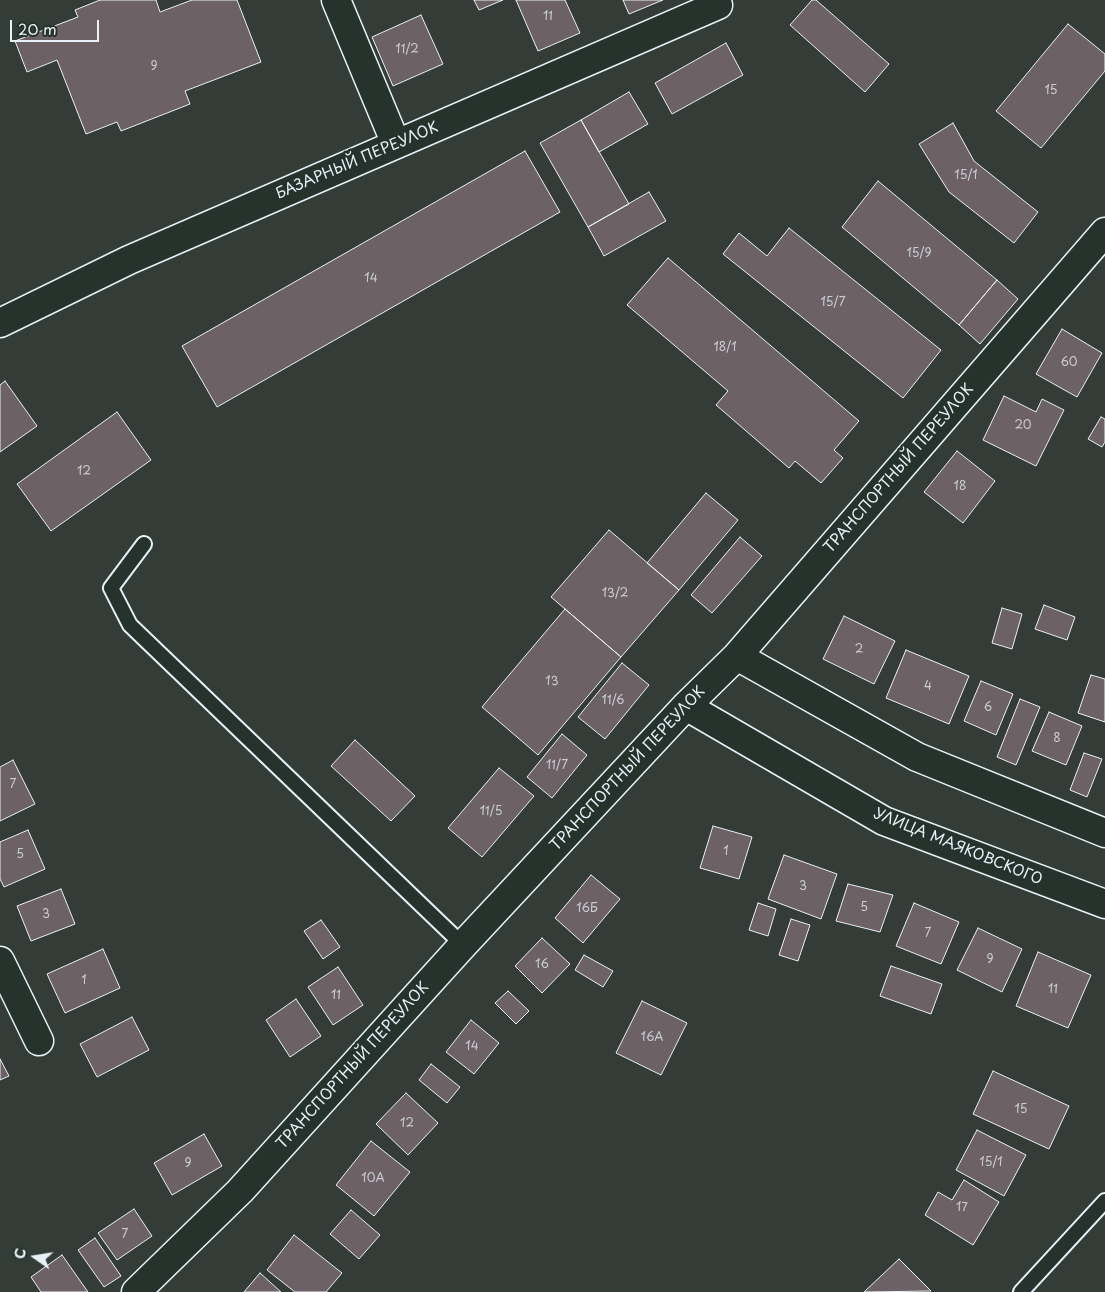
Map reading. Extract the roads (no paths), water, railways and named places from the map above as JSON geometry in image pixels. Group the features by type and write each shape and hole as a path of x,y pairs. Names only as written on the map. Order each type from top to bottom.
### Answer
{"street":[{"path":"336,0 396,144"},
{"name":"БАЗАРНЫЙ ПЕРЕУЛОК","path":"0,323 129,260 718,5"},
{"name":"ТРАНСПОРТНЫЙ ПЕРЕУЛОК","path":"136,1292 240,1191 463,945 686,706 737,656 1096,258 1105,232"},
{"path":"737,656 917,757 1105,833"},
{"name":"УЛИЦА МАЯКОВСКОГО","path":"686,706 884,821 1105,904"},
{"path":"0,962 39,1041"}],"lane":[{"path":"144,544 111,588 130,626 463,945"},
{"path":"1021,1292 1105,1201"}]}
